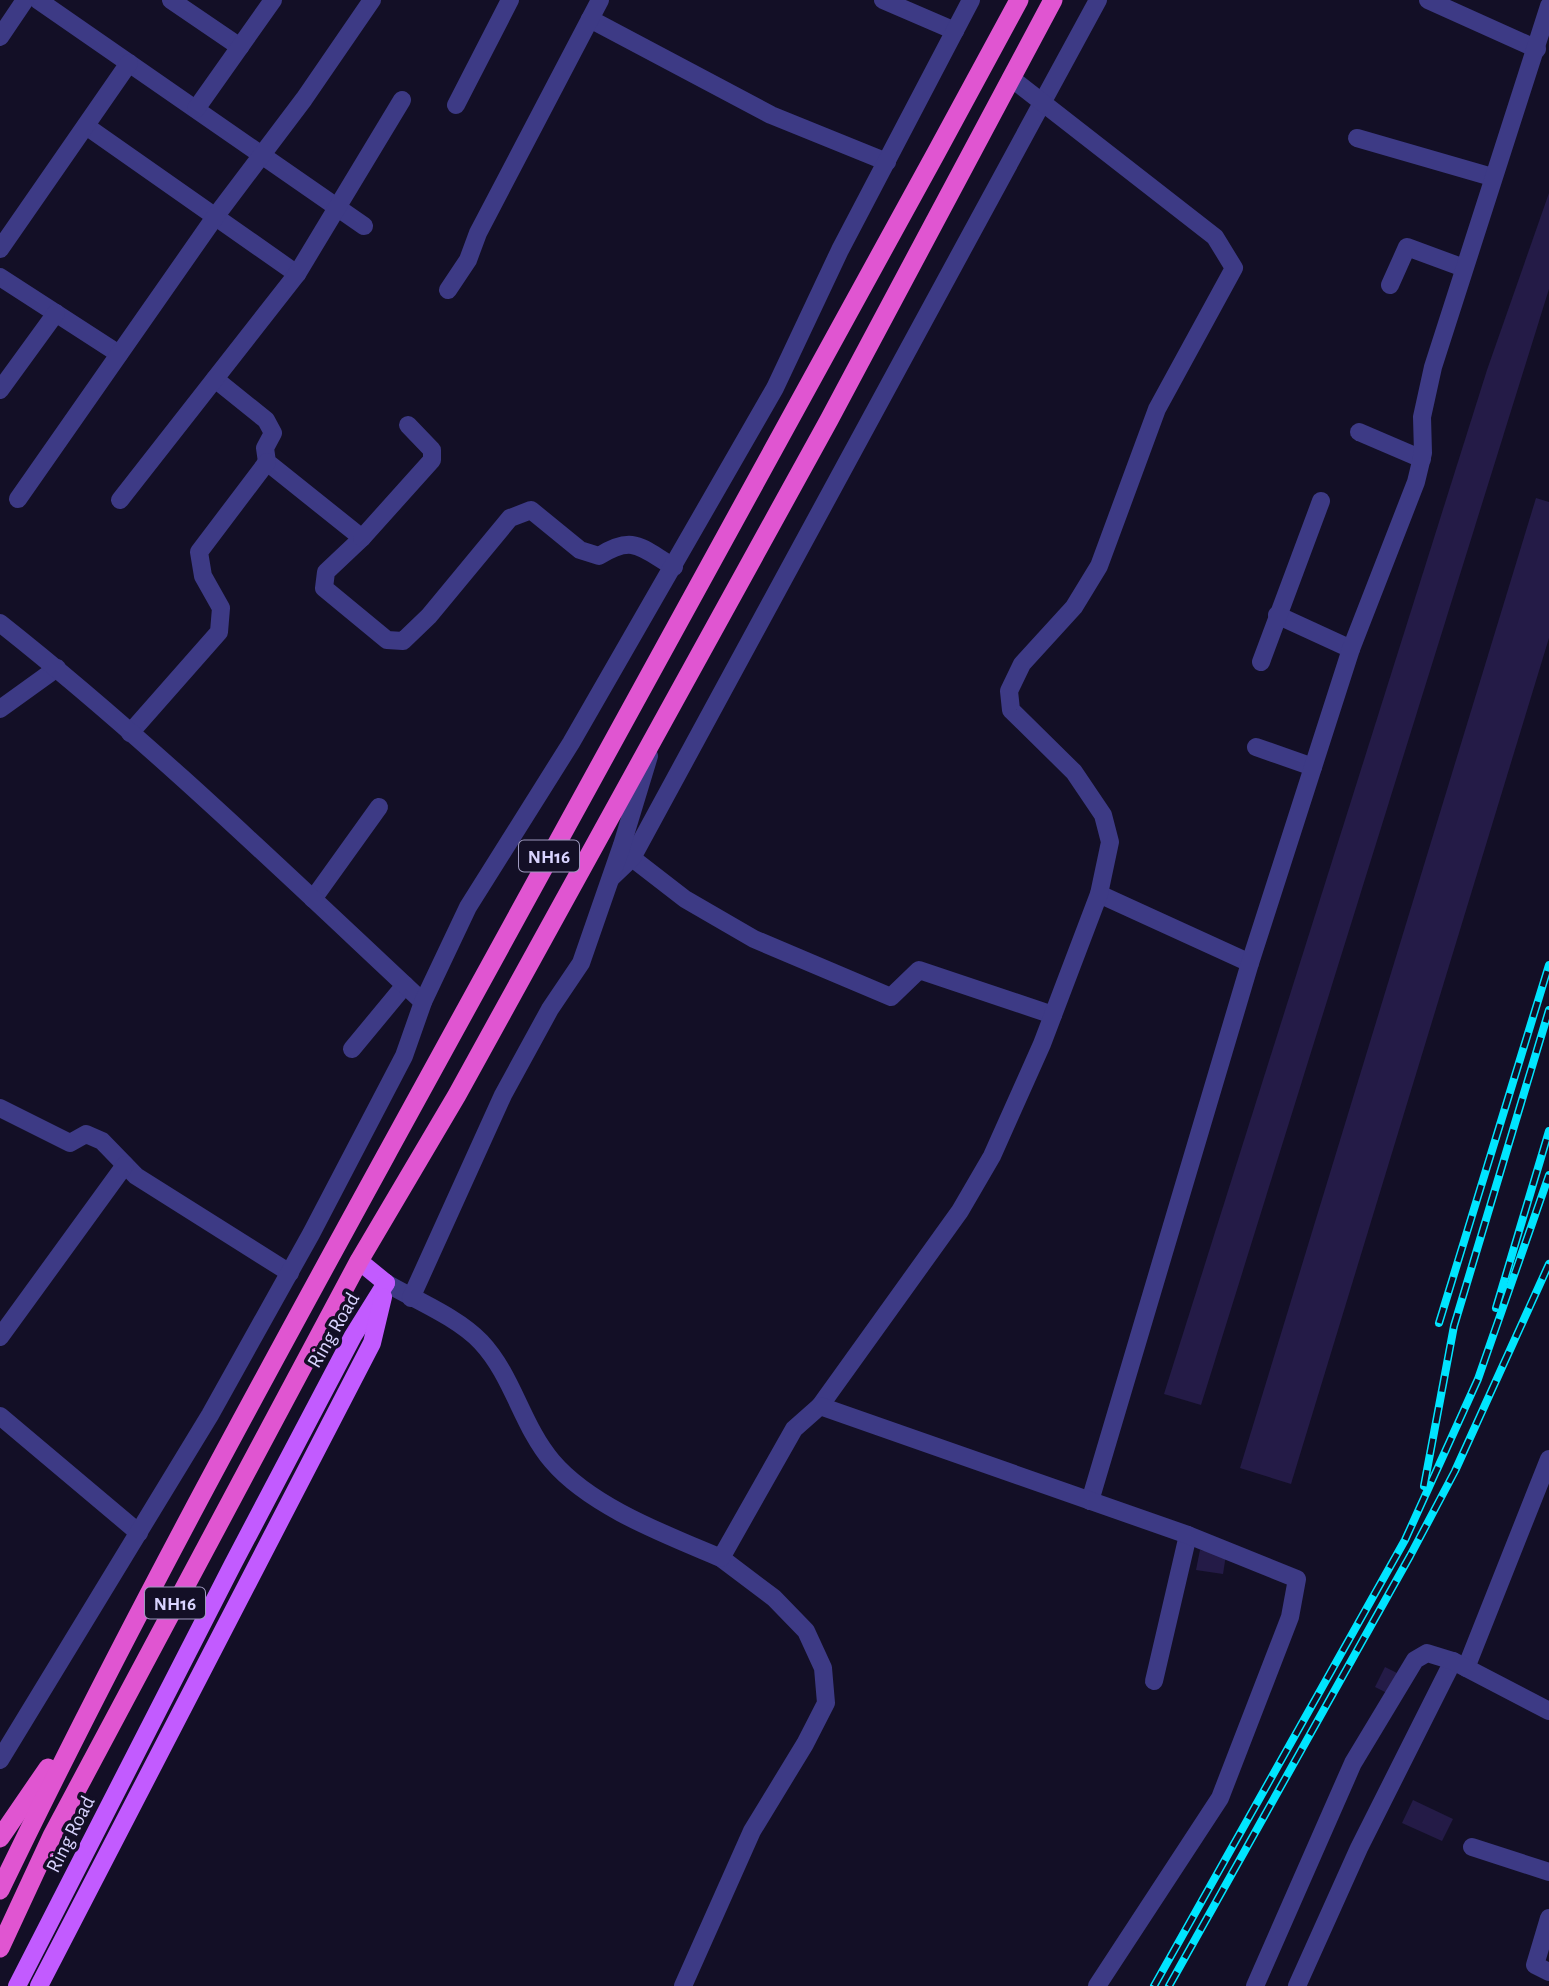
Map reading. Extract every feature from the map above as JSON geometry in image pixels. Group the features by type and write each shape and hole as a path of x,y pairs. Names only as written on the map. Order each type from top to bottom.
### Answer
{"highway":[{"name":"NH16","path":"0,1890 84,1716 251,1401 535,882 803,402 1019,0"},
{"name":"NH16","path":"0,1948 52,1836 359,1261 457,1095 829,420 1053,0"},
{"path":"0,1838 84,1716"}],"main road":[{"path":"359,1261 386,1283"},
{"name":"Ring Road","path":"17,1986 252,1528 353,1336 386,1283"},
{"name":"Ring Road","path":"39,1986 372,1343 386,1283"}],"street":[{"path":"0,37 25,0"},
{"path":"38,0 364,226"},
{"path":"171,0 240,47"},
{"path":"196,109 273,0"},
{"path":"18,499 372,0"},
{"path":"456,105 510,0"},
{"path":"448,290 468,260 478,233 600,0"},
{"path":"883,0 955,31"},
{"path":"0,1760 139,1532 290,1273 399,1067 423,1002 468,907 571,743 775,388 840,250 971,0"},
{"path":"611,878 632,858 1098,0"},
{"path":"1428,0 1537,49"},
{"path":"1090,1501 1250,963 1351,649 1416,482 1422,459 1422,417 1433,367 1549,6"},
{"path":"590,19 771,115 887,162"},
{"path":"0,249 130,63"},
{"path":"721,1558 794,1429 820,1406 960,1211 992,1156 1053,1015 1099,894 1110,842 1103,815 1074,772 1011,710 1009,691 1023,664 1074,607 1099,566 1157,409 1234,268 1215,237 1011,78"},
{"path":"120,500 297,274 402,100"},
{"path":"86,127 297,274"},
{"path":"1357,138 1492,177"},
{"path":"1390,285 1407,247 1464,268"},
{"path":"0,277 119,354"},
{"path":"0,390 56,313"},
{"path":"215,379 266,420 273,433 265,448 267,462 362,538"},
{"path":"408,425 432,450 432,460 362,538 326,572 324,587 387,640 402,641 412,633 510,518 531,510 580,550 598,556 619,544 634,545 674,567"},
{"path":"1359,432 1422,459"},
{"path":"131,733 219,632 220,608 203,576 199,552 267,462"},
{"path":"1261,662 1321,501"},
{"path":"1277,615 1351,649"},
{"path":"0,623 57,668 131,733 423,1002"},
{"path":"0,709 57,668"},
{"path":"411,1298 503,1095 550,1009 580,963 611,878 655,736"},
{"path":"1256,747 1313,767"},
{"path":"313,900 379,807"},
{"path":"632,858 685,899 754,939 891,997 919,970 1053,1015"},
{"path":"1099,894 1250,963"},
{"path":"352,1049 405,985"},
{"path":"0,1108 70,1143 86,1134 102,1141 136,1176 290,1273"},
{"path":"0,1337 125,1165"},
{"path":"386,1283 480,1341 498,1365 551,1460 579,1486 656,1531 721,1558 774,1598 806,1631 823,1668 826,1703 805,1744 752,1832 683,1986"},
{"path":"820,1406 1188,1535 1297,1579 1296,1597 1220,1798 1097,1986"},
{"path":"0,1416 139,1532"},
{"path":"1297,1986 1359,1848 1460,1665 1549,1460"},
{"path":"1154,1681 1188,1535"},
{"path":"1255,1986 1353,1763 1415,1660 1427,1653 1460,1665 1549,1711"},
{"path":"1472,1847 1549,1872"},
{"path":"1549,1918 1535,1965 1549,1972"}],"building":[{"path":"1549,193 1549,289 1201,1405 1164,1394 1487,370"},
{"path":"1536,498 1549,502 1549,638 1291,1484 1240,1468"},
{"path":"1200,1550 1226,1555 1223,1574 1196,1570"},
{"path":"1385,1667 1397,1673 1387,1693 1375,1687"},
{"path":"1413,1800 1453,1819 1442,1841 1402,1823"}],"railway":[{"path":"1439,1323 1549,965"},
{"path":"1424,1486 1454,1326 1549,1010"},
{"path":"1496,1308 1549,1131"},
{"path":"1154,1986 1405,1540 1478,1379 1549,1175"},
{"path":"1169,1986 1455,1471 1549,1264"}]}
